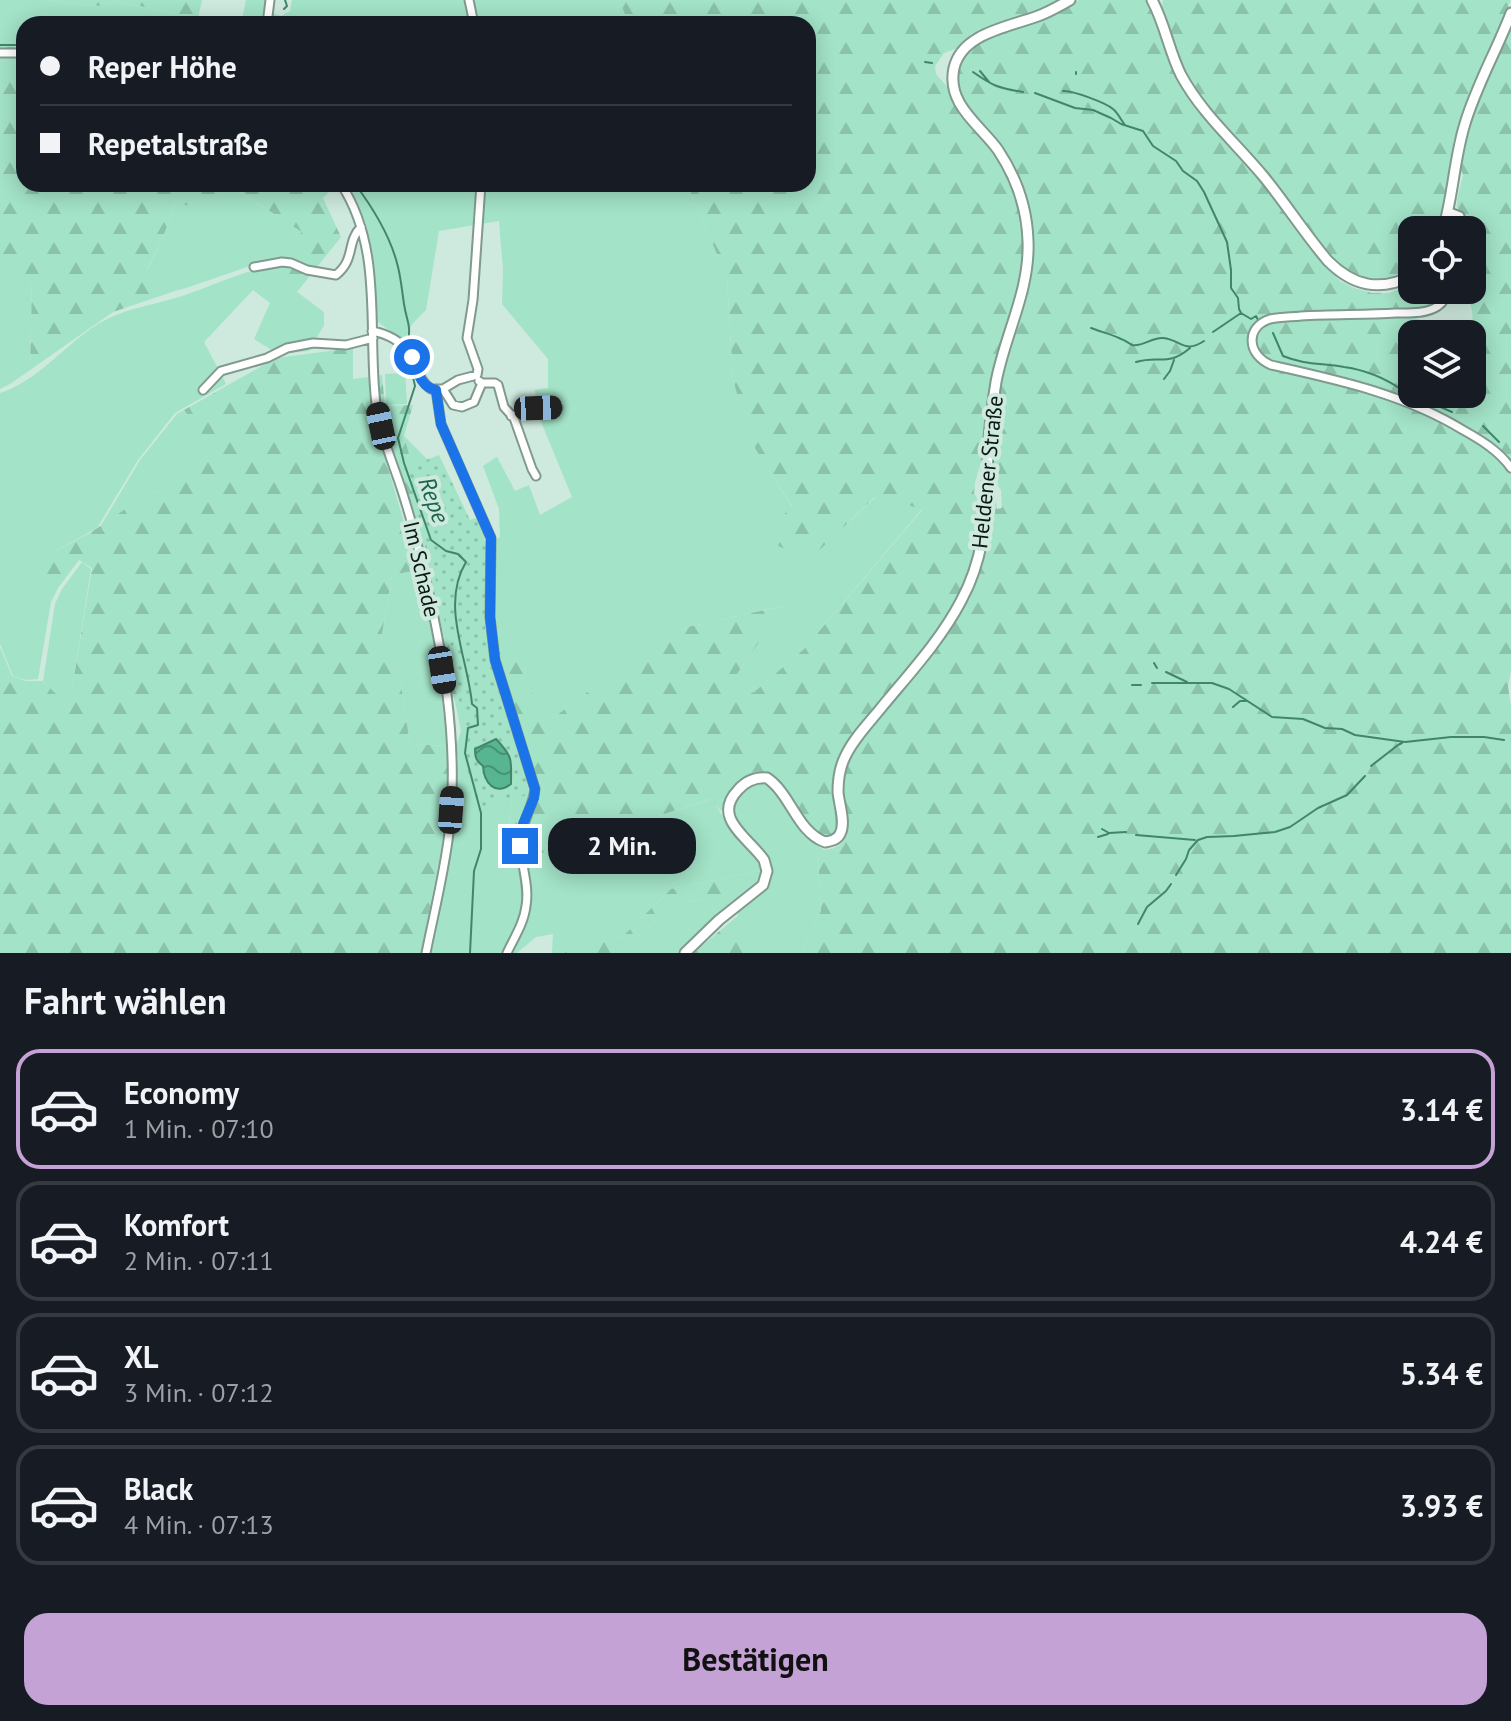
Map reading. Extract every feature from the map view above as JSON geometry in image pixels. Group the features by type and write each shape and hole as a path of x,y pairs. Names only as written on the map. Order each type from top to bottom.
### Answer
{"main road":[{"name":"Heldener Straße","path":"685,953 760,887 766,878 767,865 764,860 730,819 728,808 732,796 753,778 767,778 778,788 813,836 825,842 838,837 842,825 838,788 845,756 946,628 973,575 981,551 985,520 989,433 997,378 1027,271 1028,237 1020,192 996,148 956,97 954,69 958,57 970,43 1042,15 1070,0"},
{"path":"1155,2 1173,57 1187,85 1263,176 1328,261 1340,273 1358,283 1387,285 1398,281"},
{"path":"1446,216 1463,127 1511,13"}],"street":[{"name":"Im Schade","path":"345,192 361,227 369,264 376,404 420,555 446,692 452,788 449,832 426,953"},
{"path":"480,192 473,300 467,338 482,383"},
{"path":"1447,211 1460,216"},
{"path":"254,267 291,263 307,270 336,275 348,262 354,235 361,227"},
{"path":"1439,304 1415,313 1270,319 1257,328 1252,339 1253,349 1260,359 1271,365 1371,389 1427,409 1481,440 1501,455 1511,468"},
{"path":"203,390 221,371 267,358 287,348 313,343 346,345 373,334 389,336 402,345 428,388 439,389 477,375"},
{"path":"439,389 453,405 462,407 474,402 482,383"},
{"path":"482,383 497,384 504,407 511,416 536,476"},
{"path":"439,389 441,424 491,538 490,617 495,660 535,789 523,824 520,846 527,904 507,953"},
{"path":"511,416 538,408 558,408"}],"green space":[{"path":"0,0 48,0 100,6 116,1 188,16 16,16 16,47 0,47"},
{"path":"48,0 202,0 198,16 116,1 100,6"},
{"path":"246,0 267,0 266,16 243,16"},
{"path":"292,0 619,0 626,16 281,16 290,11"},
{"path":"619,0 1059,0 1041,10 971,34 958,48 944,53 935,66 936,74 949,89 968,123 996,156 1010,182 1025,245 1022,271 991,380 974,493 980,503 980,537 970,573 926,648 840,755 835,771 836,831 832,836 823,838 814,833 777,781 759,772 743,778 736,785 721,811 711,799 505,865 515,766 483,640 509,639 545,724 669,631 784,606 737,674 753,693 804,649 923,509 875,497 809,560 761,538 792,506 751,442 733,380 727,278 690,192 816,192 816,16 626,16"},
{"path":"1079,0 1145,0 1157,20 1167,55 1179,78 1320,260 1340,281 1354,288 1372,293 1398,289 1398,304 1431,304 1408,310 1406,315 1421,320 1398,320 1398,408 1486,408 1486,320 1472,320 1470,304 1486,304 1486,216 1463,216 1457,207 1463,175 1459,165 1476,107 1511,29 1511,670 1508,687 1511,706 1511,953 806,953 804,944 821,911 818,857 803,835 824,850 835,847 846,836 842,786 848,760 957,617 981,566 991,500 996,501 997,509 1002,508 993,453 994,427 1029,283 1033,231 1028,203 1016,172 969,109 959,89 958,78 965,56 973,48 995,36 1047,18"},
{"path":"1163,0 1511,0 1454,139 1441,216 1398,216 1398,275 1387,278 1362,276 1345,268 1319,245 1265,171 1195,89 1183,68 1162,6"},
{"path":"0,47 16,47 16,192 222,192 205,209 176,203 147,269 178,290 113,312 30,370 32,279 0,276"},
{"path":"208,192 239,192 303,232 276,260 178,290 147,270 176,203"},
{"path":"240,192 329,192 323,198 341,237 297,292 275,265 302,232"},
{"path":"350,192 690,192 727,278 733,380 751,441 792,507 762,537 809,559 876,497 923,508 804,649 752,694 737,674 783,606 669,631 545,724 509,640 515,766 505,864 712,799 763,870 671,889 622,937 565,953 552,953 553,934 536,937 517,953 431,953 449,858 458,761 467,759 429,525 404,436 427,459 444,470 482,547 500,537 499,509 483,466 497,457 515,491 529,485 540,515 572,497 537,412 535,390 548,388 548,359 502,304 499,221 439,231 426,310 412,324 404,342 377,321 366,223"},
{"path":"275,265 297,292 324,312 324,325 309,351 278,354 254,339 270,303 253,290 204,342 226,384 175,413 138,460 97,528 34,563 51,602 38,679 26,680 13,676 0,644 0,393 26,381 105,320"},
{"path":"0,276 32,278 30,370 0,389"},
{"path":"353,348 353,379 369,377 381,444 418,570 392,575 381,640 396,652 410,744 447,746 449,782 444,835 421,953 0,953 0,647 12,676 26,681 43,681 69,707 92,568 79,560 51,602 33,563 90,533 146,495 169,489 214,451 184,410 276,358"},
{"path":"405,373 407,404 386,405 385,374"},
{"path":"382,375 385,406 413,405 404,436 429,525 473,736 467,760 458,761 456,747 461,731 449,686 444,638 424,550 380,405 377,376"},
{"path":"184,410 214,451 169,489 146,495 100,527 140,460 177,414"},
{"name":"Repe","path":"439,455 470,520 477,518 484,536 485,633 492,668 529,793 478,811 462,753 466,738 441,601 404,469"},
{"path":"82,562 91,569 69,708 43,681 55,604"},
{"path":"418,570 437,658 447,746 410,744 396,653 381,640 392,575"},
{"path":"759,781 767,783 789,809 818,857 821,911 804,944 806,953 756,953 736,910 760,894 770,881 771,868 734,818 732,805 739,793"},
{"path":"763,870 751,890 718,915 706,900 682,901 616,953 565,953 622,937 671,889"},
{"path":"706,900 718,915 680,953 616,953 682,901"},
{"path":"739,915 756,953 693,953"}],"water":[{"path":"496,739 509,755 511,764 511,784 500,789 488,782 475,752 475,749"}],"waterway":[{"path":"284,9 287,6 285,0"},
{"name":"Repe","path":"0,45 16,45"},
{"path":"925,62 932,63"},
{"path":"980,71 989,82"},
{"path":"973,72 996,86 1023,92"},
{"path":"1063,91 1109,106 1125,125"},
{"path":"1035,93 1075,108 1093,110 1143,131 1153,146 1176,161 1183,171 1197,181 1227,242 1231,288 1238,298 1239,309 1251,319 1256,316 1259,322"},
{"name":"Repe","path":"360,192 381,223 395,256 408,324 407,346"},
{"path":"1213,332 1241,313"},
{"path":"1091,328 1132,345 1159,338 1187,346 1204,341"},
{"path":"1273,333 1283,356 1360,370 1398,388"},
{"path":"1136,362 1169,359 1190,348"},
{"name":"Repe","path":"409,359 415,386 398,438 404,463 431,540 446,551 458,554 466,562 455,596 455,614 472,704 477,708 478,725 468,728 465,753 481,813 481,849 474,871 470,953"},
{"path":"1164,379 1174,360"},
{"path":"1443,408 1452,412"},
{"path":"1483,426 1499,442"},
{"path":"1154,663 1157,668"},
{"path":"1166,672 1187,682"},
{"path":"1152,683 1212,683 1229,689 1272,717 1303,719 1355,735 1405,742 1451,737 1504,740"},
{"path":"1132,685 1141,685"},
{"path":"1233,707 1240,701 1246,701"},
{"path":"1371,766 1402,743"},
{"path":"1176,875 1198,840 1275,832 1290,827 1318,808 1347,795 1365,776"},
{"path":"1102,829 1109,833 1126,832"},
{"path":"1098,837 1108,834"},
{"path":"1136,835 1195,840"},
{"path":"1138,924 1147,907 1171,884"}],"route":[{"path":"412,357 419,377 428,388 436,390 441,424 491,538 490,617 495,660 535,789 523,824 520,846"}]}
